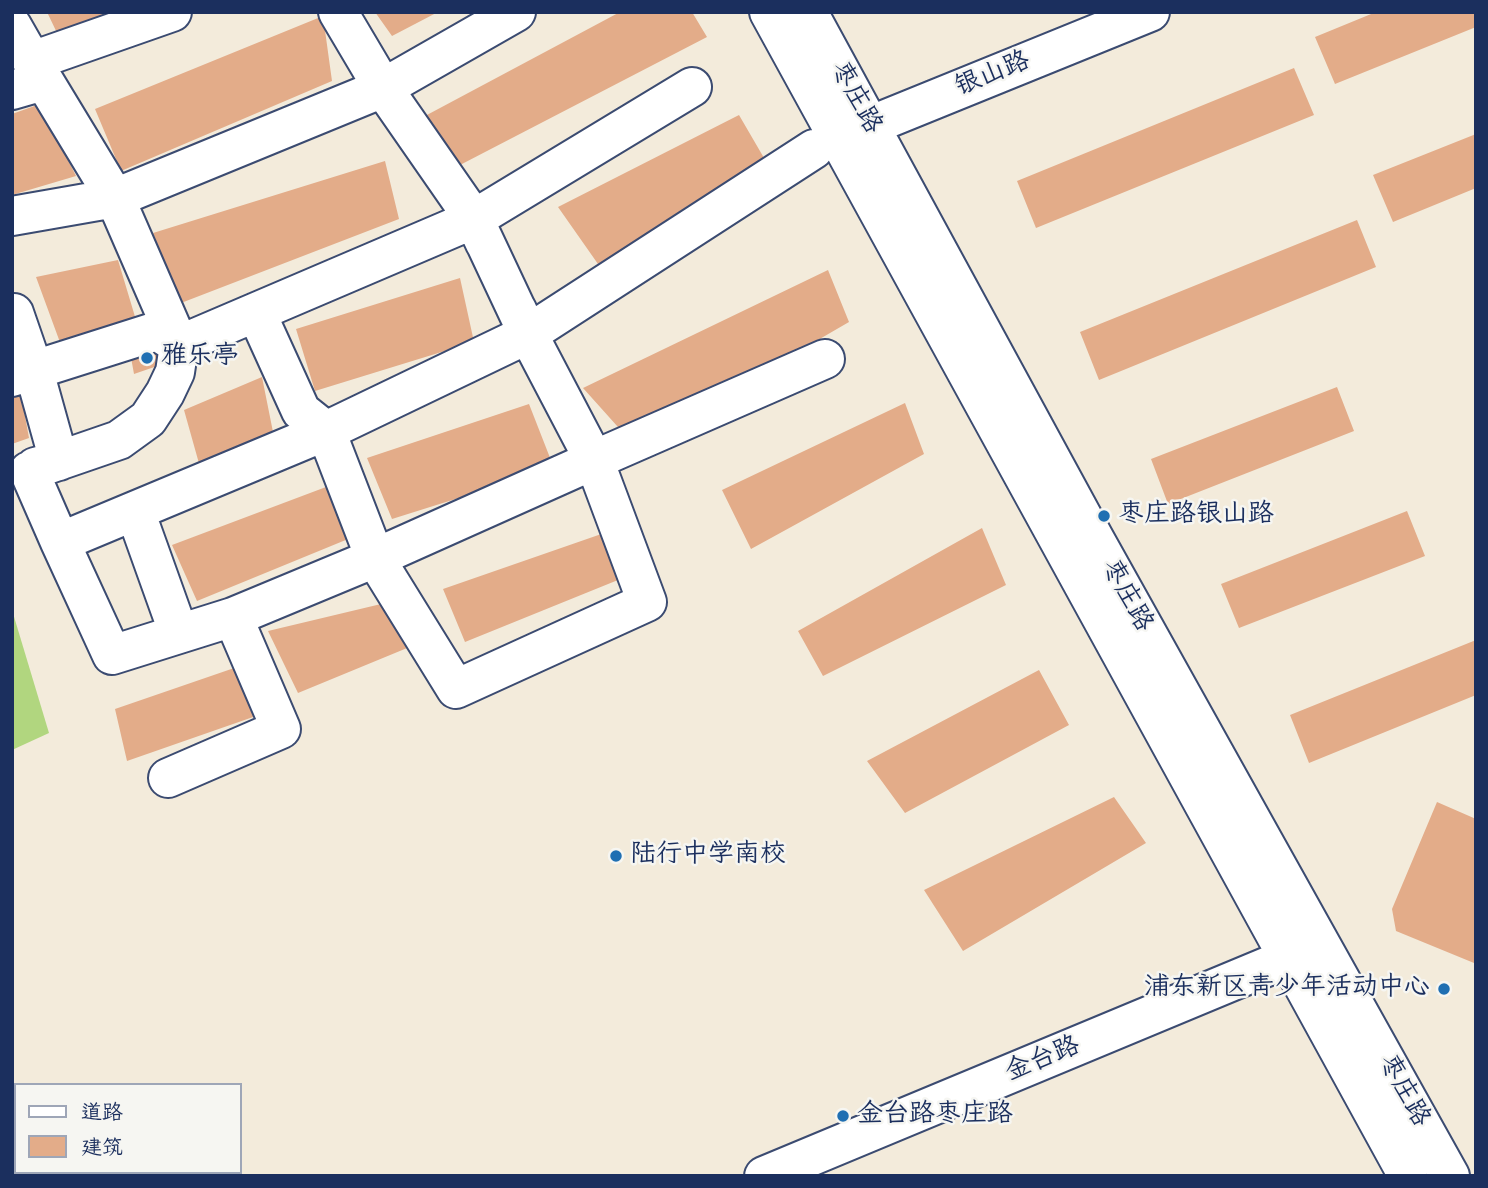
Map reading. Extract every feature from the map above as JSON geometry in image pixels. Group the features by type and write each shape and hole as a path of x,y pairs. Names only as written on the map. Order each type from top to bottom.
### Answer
{"street":[{"path":"22,75 172,12"},
{"path":"256,312 301,411 326,431 375,558 456,689 647,603 594,460 528,334 474,219 383,88 338,12"},
{"path":"12,216 115,198 383,88 516,12"},
{"name":"枣庄路","path":"769,12 1305,951 1450,1176"},
{"name":"枣庄路","path":"808,12 840,138"},
{"name":"银山路","path":"60,542 326,431 528,334 840,138 1150,12"},
{"path":"12,26 22,75 115,198 178,345 175,372 148,419 119,440 29,471 112,655 233,617 375,558 825,359"},
{"path":"178,345 474,219 692,87"},
{"path":"12,314 14,313 23,374 59,461"},
{"path":"23,374 157,331 178,345"},
{"path":"12,474 59,461"},
{"path":"135,511 179,634"},
{"path":"168,778 281,729 233,617"},
{"name":"枣庄路","path":"1305,951 1408,1176"},
{"name":"金台路","path":"764,1176 1305,951"}],"green space":[{"path":"12,610 49,733 12,750"}],"building":[{"path":"47,12 116,12 58,35"},
{"path":"375,12 438,12 392,36"},
{"path":"620,12 692,12 707,37 460,165 425,116"},
{"path":"1376,12 1476,12 1476,27 1335,84 1315,37"},
{"path":"323,16 332,81 121,171 95,109"},
{"path":"1294,68 1314,115 1036,228 1017,181"},
{"path":"40,104 76,176 12,195 12,114"},
{"path":"739,115 771,170 598,264 558,207"},
{"path":"1476,134 1476,188 1393,222 1373,175"},
{"path":"385,161 399,219 181,303 153,233"},
{"path":"1357,220 1376,267 1099,380 1080,332"},
{"path":"118,260 139,330 65,356 36,277"},
{"path":"828,270 849,322 635,446 583,388"},
{"path":"460,278 474,342 315,391 296,329"},
{"name":"雅乐亭","path":"158,343 163,364 134,374 130,352"},
{"path":"262,377 275,442 200,467 184,410"},
{"path":"19,383 29,438 12,444 12,385"},
{"path":"1337,387 1354,431 1168,504 1151,459"},
{"path":"905,403 924,454 751,549 722,490"},
{"path":"529,404 554,468 392,519 367,458"},
{"path":"326,487 353,537 197,601 172,545"},
{"path":"1407,511 1425,556 1239,628 1221,584"},
{"path":"982,528 1006,585 823,676 798,631"},
{"path":"610,531 618,580 465,642 443,589"},
{"path":"402,599 412,646 298,693 268,631"},
{"path":"1476,640 1476,695 1309,763 1290,715"},
{"path":"240,666 256,716 127,761 115,709"},
{"path":"1039,670 1069,725 905,813 867,761"},
{"path":"1114,797 1146,843 963,951 924,890"},
{"path":"1437,802 1476,819 1474,963 1396,931 1392,909"}],"place":[{"name":"雅乐亭","path":"147,358"},
{"name":"枣庄路银山路","path":"1104,516"},
{"name":"陆行中学南校","path":"616,856"},
{"name":"浦东新区青少年活动中心","path":"1444,989"},
{"name":"金台路枣庄路","path":"843,1116"}]}
